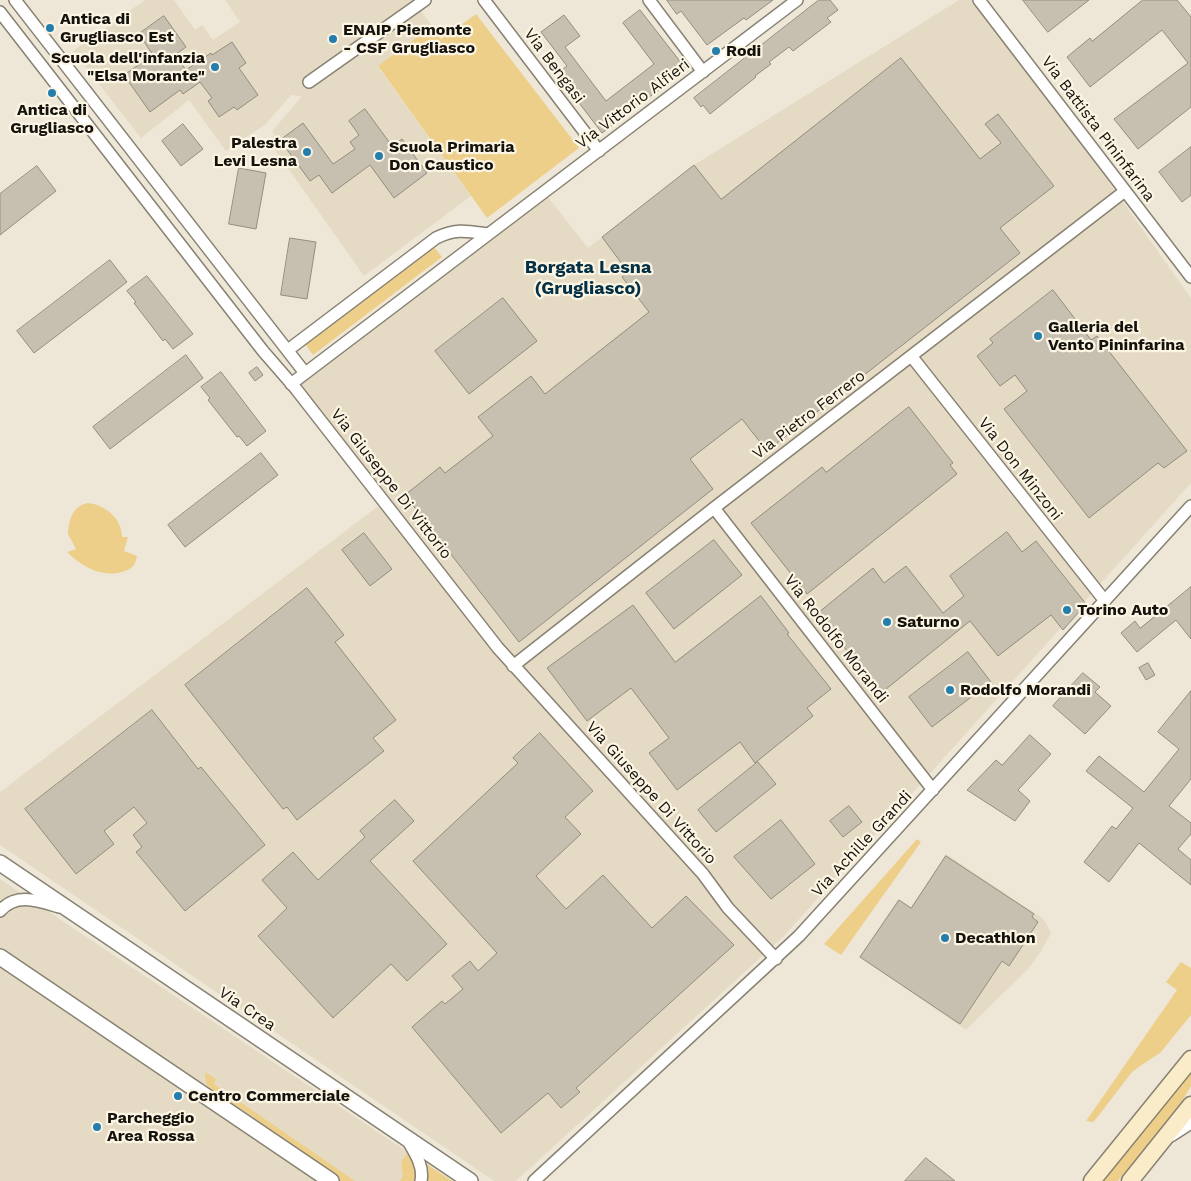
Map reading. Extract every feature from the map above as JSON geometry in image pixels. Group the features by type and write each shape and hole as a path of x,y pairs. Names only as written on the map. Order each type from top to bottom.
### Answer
{"main road":[{"path":"1092,1181 1191,1059"},
{"path":"1130,1181 1191,1106"}],"street":[{"path":"15,0 305,373"},
{"path":"309,82 425,0"},
{"name":"Via Bengasi","path":"484,0 599,151"},
{"path":"649,0 703,72"},
{"name":"Via Vittorio Alfieri","path":"291,384 797,0"},
{"name":"Via Battista Pininfarina","path":"979,0 1191,277"},
{"name":"Via Giuseppe Di Vittorio","path":"0,12 263,351 513,666 703,874 728,908 776,959"},
{"name":"Via Pietro Ferrero","path":"513,666 714,508 1125,191"},
{"path":"288,350 436,238 448,232 459,230 488,234"},
{"name":"Via Don Minzoni","path":"912,356 1104,601"},
{"name":"Via Achille Grandi","path":"534,1181 799,936 1191,506"},
{"name":"Via Rodolfo Morandi","path":"714,508 933,790"},
{"name":"Via Crea","path":"0,863 470,1181"},
{"name":"Via Crea","path":"0,911 7,904 22,900 33,900 68,909"},
{"path":"0,947 15,966"},
{"path":"0,957 332,1181"},
{"path":"1161,1142 1191,1123"},
{"name":"Via Crea","path":"407,1138 418,1157 421,1181"}],"shaded area":[{"path":"145,0 174,0 195,30 202,25 213,40 240,22 225,0 413,0 432,26 378,67 471,196 364,276 268,140 275,135 272,131 302,96 291,95 266,124 226,151 189,100 141,138 73,51"},
{"path":"959,0 980,0 1191,298 1191,483 783,937 516,1181 494,1181 0,845 0,792 385,501 295,387 547,196 588,248 694,165"},
{"path":"476,14 579,148 487,218 378,66 432,26 441,39"},
{"path":"433,246 442,257 313,355 305,344"},
{"path":"88,503 95,504 112,514 119,524 122,537 128,537 124,551 137,556 131,568 114,573 99,572 85,566 67,552 76,549 68,534 72,514 78,507"},
{"path":"917,839 921,842 841,955 824,944"},
{"name":"Decathlon","path":"946,854 1041,917 1051,933 1028,969 966,1030 859,957 898,899 911,907"},
{"path":"0,879 409,1153 452,1181 0,1181"},
{"path":"1181,962 1191,968 1191,1015 1160,1053 1132,1072 1096,1119 1093,1122 1086,1121 1177,990 1166,982"},
{"path":"1191,1071 1191,1086 1181,1103 1118,1181 1101,1181"},
{"path":"205,1072 216,1079 214,1084 355,1181 336,1181 262,1129 255,1118 210,1088 206,1083"},
{"path":"409,1153 416,1169 415,1181 400,1181 403,1176 401,1162"},
{"path":"425,1163 452,1181 427,1181"}],"building":[{"path":"667,0 773,0 707,45 681,11 677,14"},
{"path":"819,0 830,0 838,10 827,18 831,22 793,51 789,47 769,62 771,64 710,114 703,105 701,107 694,98"},
{"path":"1023,0 1089,0 1048,32"},
{"path":"1143,0 1177,0 1191,17 1191,107 1138,149 1114,119 1188,63 1162,30 1090,87 1067,57 1090,38 1092,41"},
{"path":"640,10 686,69 602,133 557,74 567,66 541,32 564,15 580,36 565,47 606,101 654,64 623,23"},
{"name":"Scuola dell'infanzia \"Elsa Morante\"","path":"164,16 186,47 175,55 186,70 211,53 212,55 232,42 246,63 239,68 258,95 237,110 234,107 219,117 208,101 212,98 200,82 183,94 180,90 150,112 124,75 153,55 139,34"},
{"path":"901,58 980,159 1001,143 985,124 998,114 1054,186 1000,228 1020,253 767,451 742,419 690,459 713,489 519,642 405,495 440,467 445,473 493,436 478,417 531,376 545,394 649,312 622,277 628,272 602,237 694,165 721,199"},
{"name":"Scuola Primaria Don Caustico","path":"365,109 392,146 402,139 427,173 394,198 370,165 332,193 319,175 310,181 280,140 303,123 333,164 355,149 350,142 359,135 349,121"},
{"path":"183,124 203,149 181,166 162,141"},
{"path":"1191,147 1191,195 1182,202 1159,172"},
{"path":"37,166 56,191 0,235 0,194"},
{"path":"239,168 266,173 256,229 229,224"},
{"path":"290,238 316,242 307,299 281,295"},
{"path":"110,260 127,282 34,353 17,331"},
{"path":"147,276 193,334 173,349 165,339 163,341 127,291"},
{"path":"1053,290 1091,340 1097,336 1187,451 1164,468 1158,463 1089,518 1004,409 1027,391 1015,375 1000,386 977,356 993,343 990,339"},
{"path":"503,298 537,341 469,394 435,351"},
{"path":"186,355 203,378 110,449 93,427"},
{"path":"257,367 263,375 255,381 249,373"},
{"path":"221,372 266,431 247,446 239,436 237,437 208,400 210,398 201,387"},
{"path":"909,407 953,463 950,465 957,474 807,594 751,523 822,467 826,472"},
{"path":"261,453 278,475 185,547 168,525"},
{"path":"1007,532 1022,552 1036,541 1086,604 1063,630 1051,615 998,656 970,621 880,694 818,613 873,568 884,583 906,566 943,613 964,596 950,576"},
{"path":"364,533 392,569 370,586 342,550"},
{"path":"714,540 742,575 674,629 646,593"},
{"path":"1191,587 1191,639 1176,620 1137,652 1121,633 1135,621 1140,628"},
{"path":"307,588 344,635 335,642 396,720 373,738 384,751 297,820 287,807 283,809 185,685"},
{"path":"761,596 789,633 787,634 831,689 807,708 813,716 755,763 740,742 677,790 649,753 669,738 631,688 587,721 547,668 633,605 675,662"},
{"name":"Rodolfo Morandi","path":"968,652 991,682 932,727 909,697"},
{"path":"1148,663 1155,675 1146,680 1139,668"},
{"path":"1083,673 1100,687 1095,692 1111,706 1085,734 1053,706"},
{"path":"1191,691 1191,779 1169,806 1191,823 1191,834 1178,849 1191,860 1191,885 1139,843 1109,882 1084,862 1112,826 1116,829 1133,808 1086,771 1099,756 1144,792 1179,749 1158,732"},
{"path":"152,710 198,769 201,767 265,845 185,911 136,852 142,847 133,835 147,823 134,807 104,831 114,844 76,874 25,809"},
{"path":"540,733 593,791 565,817 581,834 536,876 566,909 603,875 652,928 686,896 734,945 576,1088 580,1092 561,1108 548,1093 501,1133 412,1027 442,1001 445,1004 463,989 452,976 470,961 478,971 497,953 413,861 518,763 513,758"},
{"path":"1030,735 1051,754 1018,790 1030,801 1015,821 967,790 996,760 1002,765"},
{"path":"758,762 776,784 716,832 698,810"},
{"path":"395,800 414,821 370,861 447,944 407,981 391,964 333,1018 258,936 287,908 262,880 293,852 318,880 365,837 360,831"},
{"path":"849,806 862,822 843,837 830,821"},
{"path":"781,820 815,864 771,899 734,857"},
{"name":"Decathlon","path":"946,856 1034,914 1032,917 1038,922 1009,966 1002,961 960,1024 860,957 899,900 911,908"},
{"path":"926,1158 955,1181 905,1181"}],"place":[{"name":"Antica di Grugliasco Est","path":"50,28"},
{"name":"ENAIP Piemonte - CSF Grugliasco","path":"333,39"},
{"name":"Rodi","path":"716,51"},
{"name":"Scuola dell'infanzia \"Elsa Morante\"","path":"215,67"},
{"name":"Antica di Grugliasco","path":"52,93"},
{"name":"Palestra Levi Lesna","path":"307,152"},
{"name":"Scuola Primaria Don Caustico","path":"379,156"},
{"name":"Galleria del Vento Pininfarina","path":"1038,336"},
{"name":"Torino Auto","path":"1067,610"},
{"name":"Saturno","path":"887,622"},
{"name":"Rodolfo Morandi","path":"950,690"},
{"name":"Decathlon","path":"945,938"},
{"name":"Centro Commerciale","path":"178,1096"},
{"name":"Parcheggio Area Rossa","path":"97,1127"}],"district":[{"name":"Borgata Lesna (Grugliasco)","path":"588,278"}]}
